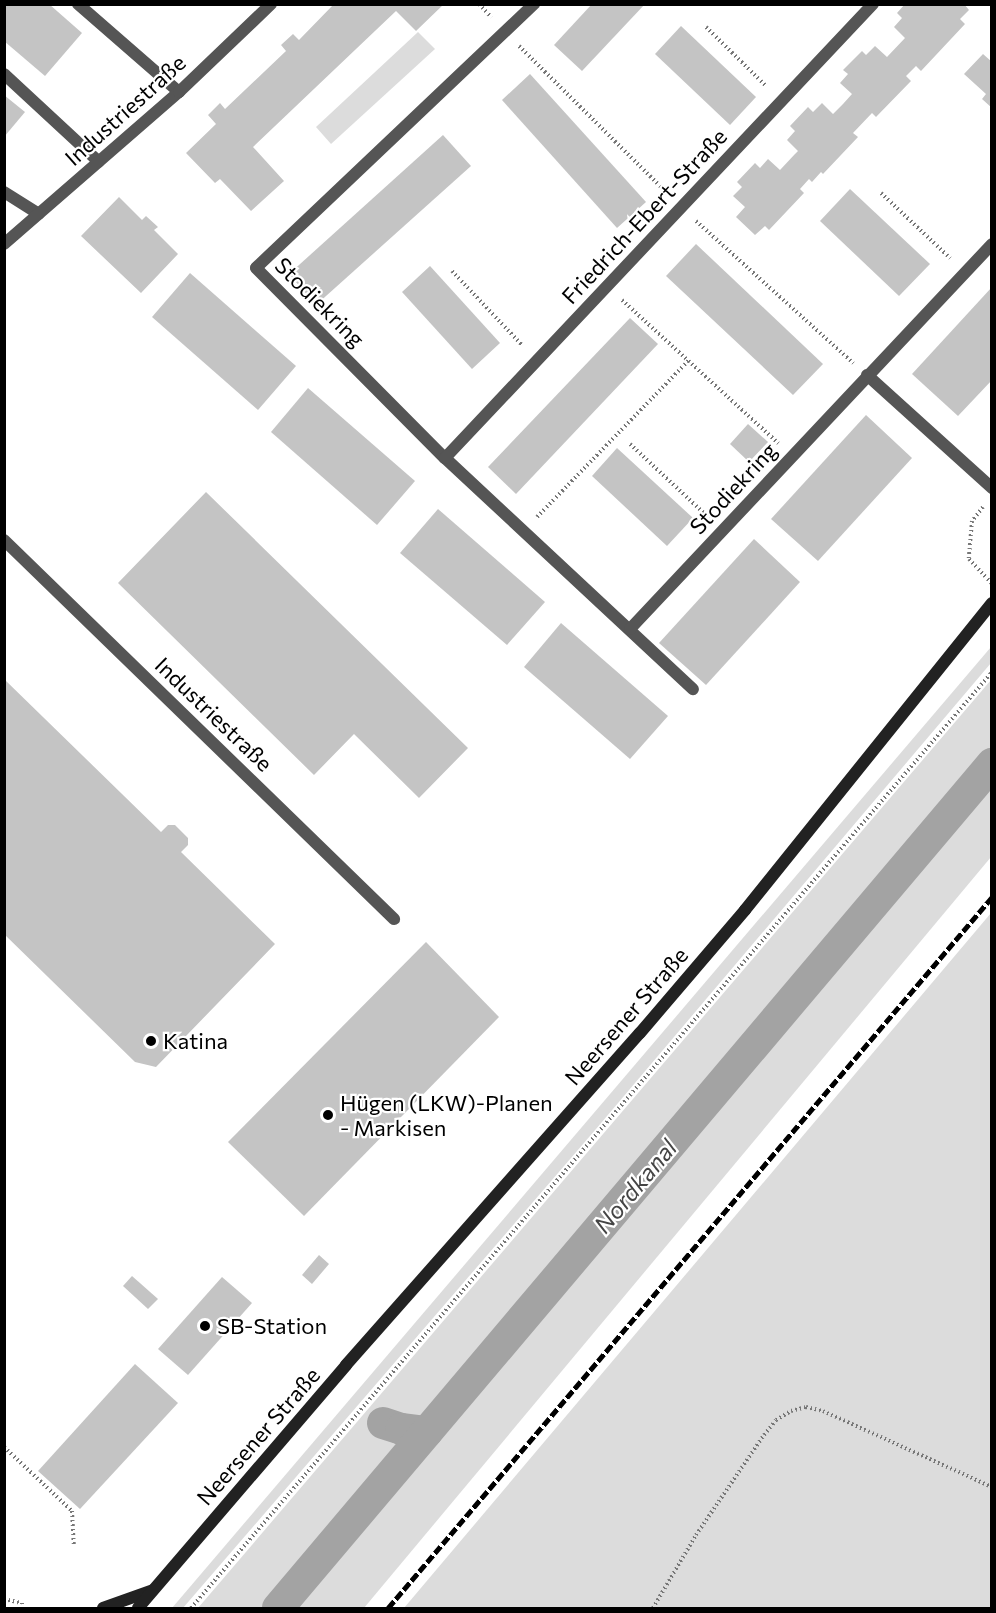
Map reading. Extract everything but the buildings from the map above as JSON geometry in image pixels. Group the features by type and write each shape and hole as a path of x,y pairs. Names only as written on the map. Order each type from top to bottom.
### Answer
{"main road":[{"name":"Neersener Straße","path":"138,1608 346,1365 730,927 992,603"},
{"path":"103,1608 154,1590"}],"street":[{"path":"78,4 179,92"},
{"name":"Industriestraße","path":"4,244 179,92 271,4"},
{"name":"Stodiekring","path":"534,4 256,268 446,458 693,689"},
{"name":"Friedrich-Ebert-Straße","path":"446,458 606,285 873,4"},
{"path":"4,74 99,162"},
{"path":"4,192 39,214"},
{"name":"Stodiekring","path":"630,629 992,244"},
{"path":"867,375 992,488"},
{"name":"Industriestraße","path":"4,540 394,919"}],"path":[{"path":"706,27 782,101"},
{"path":"881,193 965,272"},
{"path":"452,271 536,360"},
{"path":"606,285 792,455"},
{"path":"523,532 689,360"},
{"path":"630,444 722,530"},
{"path":"985,504 972,521 969,560 992,583"},
{"path":"191,1608 992,672"},
{"path":"653,1608 690,1544 764,1435 776,1420 791,1411 806,1407 823,1411 992,1488"},
{"path":"4,1446 72,1511 74,1546"},
{"path":"4,1599 22,1603 22,1608"}],"shaded area":[{"path":"418,32 435,49 331,144 316,127"},
{"path":"991,647 991,663 596,1129 183,1608 172,1608"},
{"path":"991,680 991,857 364,1608 198,1608"},
{"path":"991,913 991,1608 404,1608"}],"waterway":[{"name":"Nordkanal","path":"278,1608 992,764"},
{"path":"383,1423 401,1429 427,1432"}],"railway":[{"path":"388,1608 992,897"}],"place":[{"name":"Katina","path":"151,1041"},
{"name":"Hügen (LKW)-Planen - Markisen","path":"328,1115"},
{"name":"SB-Station","path":"205,1326"}]}
